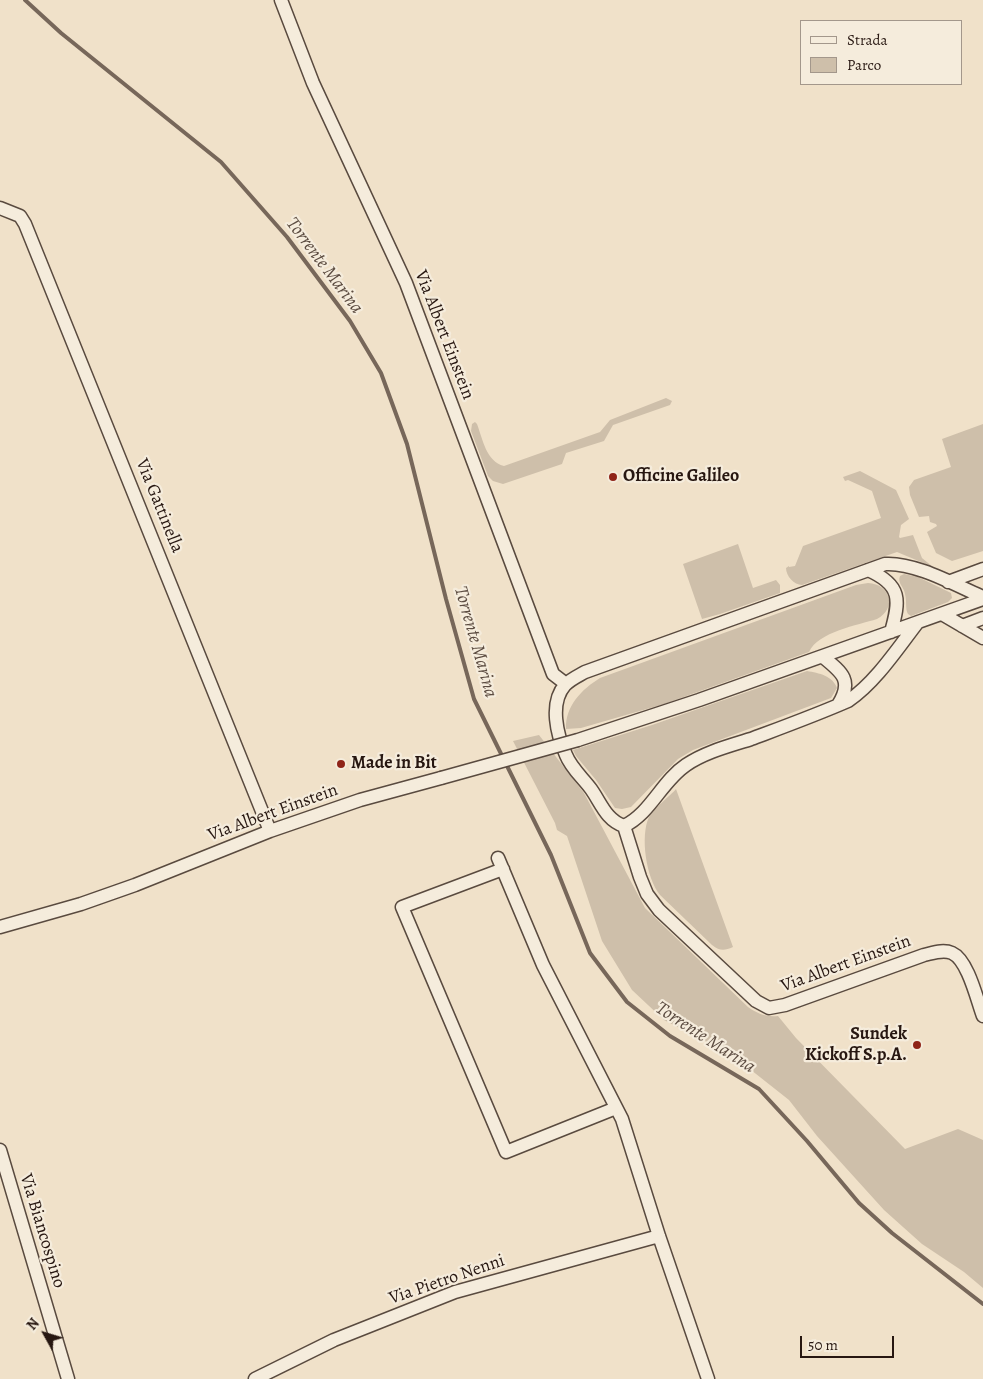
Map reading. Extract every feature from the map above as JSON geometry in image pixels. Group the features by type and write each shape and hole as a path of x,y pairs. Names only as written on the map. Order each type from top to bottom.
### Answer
{"street":[{"name":"Via Albert Einstein","path":"281,0 313,83 406,284 553,674 566,684"},
{"name":"Via Gattinella","path":"0,208 3,207 20,216 25,224 270,831"},
{"path":"918,622 860,692 848,701 797,722 703,756 688,764 678,771 638,817 624,826 614,823 566,756 557,728 556,713 558,700 566,684 585,672 886,564 904,565 983,598"},
{"path":"948,582 983,569"},
{"path":"868,570 879,575 894,587 897,604 891,632"},
{"name":"Via Albert Einstein","path":"0,927 81,904 135,885 270,831 360,800 578,740 699,700 983,598"},
{"path":"942,614 983,638"},
{"path":"962,626 983,618"},
{"path":"823,657 839,670 846,682 844,696 838,705"},
{"name":"Via Albert Einstein","path":"624,826 647,894 659,910 756,1001 769,1008 784,1006 924,955 940,951 952,953 961,961 983,1016"},
{"path":"616,1108 506,1152 402,907 501,864 543,965 616,1108 622,1120 658,1236 708,1379"},
{"name":"Via Biancospino","path":"0,1150 68,1379"},
{"name":"Via Pietro Nenni","path":"255,1379 334,1340 455,1292 658,1236"}],"green space":[{"path":"666,398 672,401 670,405 613,425 604,441 566,453 562,464 503,484 493,481 488,476 471,431 472,424 475,422 489,455 493,460 504,466 600,432 610,420"},
{"path":"983,424 983,551 952,561 936,553 927,532 937,526 930,522 929,516 919,517 910,495 909,487 914,480 951,467 942,439"},
{"path":"860,471 896,490 909,519 901,525 899,537 913,535 922,558 933,567 897,552 802,585 793,582 786,568 795,566 803,546 881,518 872,491 848,480 845,481 843,477"},
{"path":"738,544 753,588 776,580 780,585 780,593 702,619 683,564"},
{"path":"904,574 918,577 951,593 952,598 948,602 911,616 907,612 905,594 899,581 900,576"},
{"path":"876,584 882,588 889,598 887,609 883,615 877,619 829,634 814,645 809,652 664,704 581,728 566,729 568,713 576,699 587,687 600,678 856,585"},
{"path":"807,671 821,674 835,684 837,688 831,698 693,750 678,759 631,807 615,808 573,750 652,725"},
{"path":"539,735 584,793 645,908 748,1007 755,1012 778,1016 796,1038 905,1149 958,1129 983,1140 983,1288 964,1272 922,1244 884,1210 817,1136 789,1100 732,1055 664,1020 632,990 602,941 567,836 557,830 513,741"},
{"path":"676,789 733,947 725,950 712,945 660,895 651,878 646,857 646,825 651,814"}],"waterway":[{"name":"Torrente Marina","path":"25,0 61,33 221,162 287,237 350,321 381,373 407,444 446,599 474,699 551,855 590,953 627,1002 670,1036 759,1089 807,1141 859,1203 892,1233 983,1304"}],"place":[{"name":"Officine Galileo","path":"613,477"},
{"name":"Made in Bit","path":"341,764"},
{"name":"Sundek Kickoff S.p.A.","path":"917,1045"}]}
